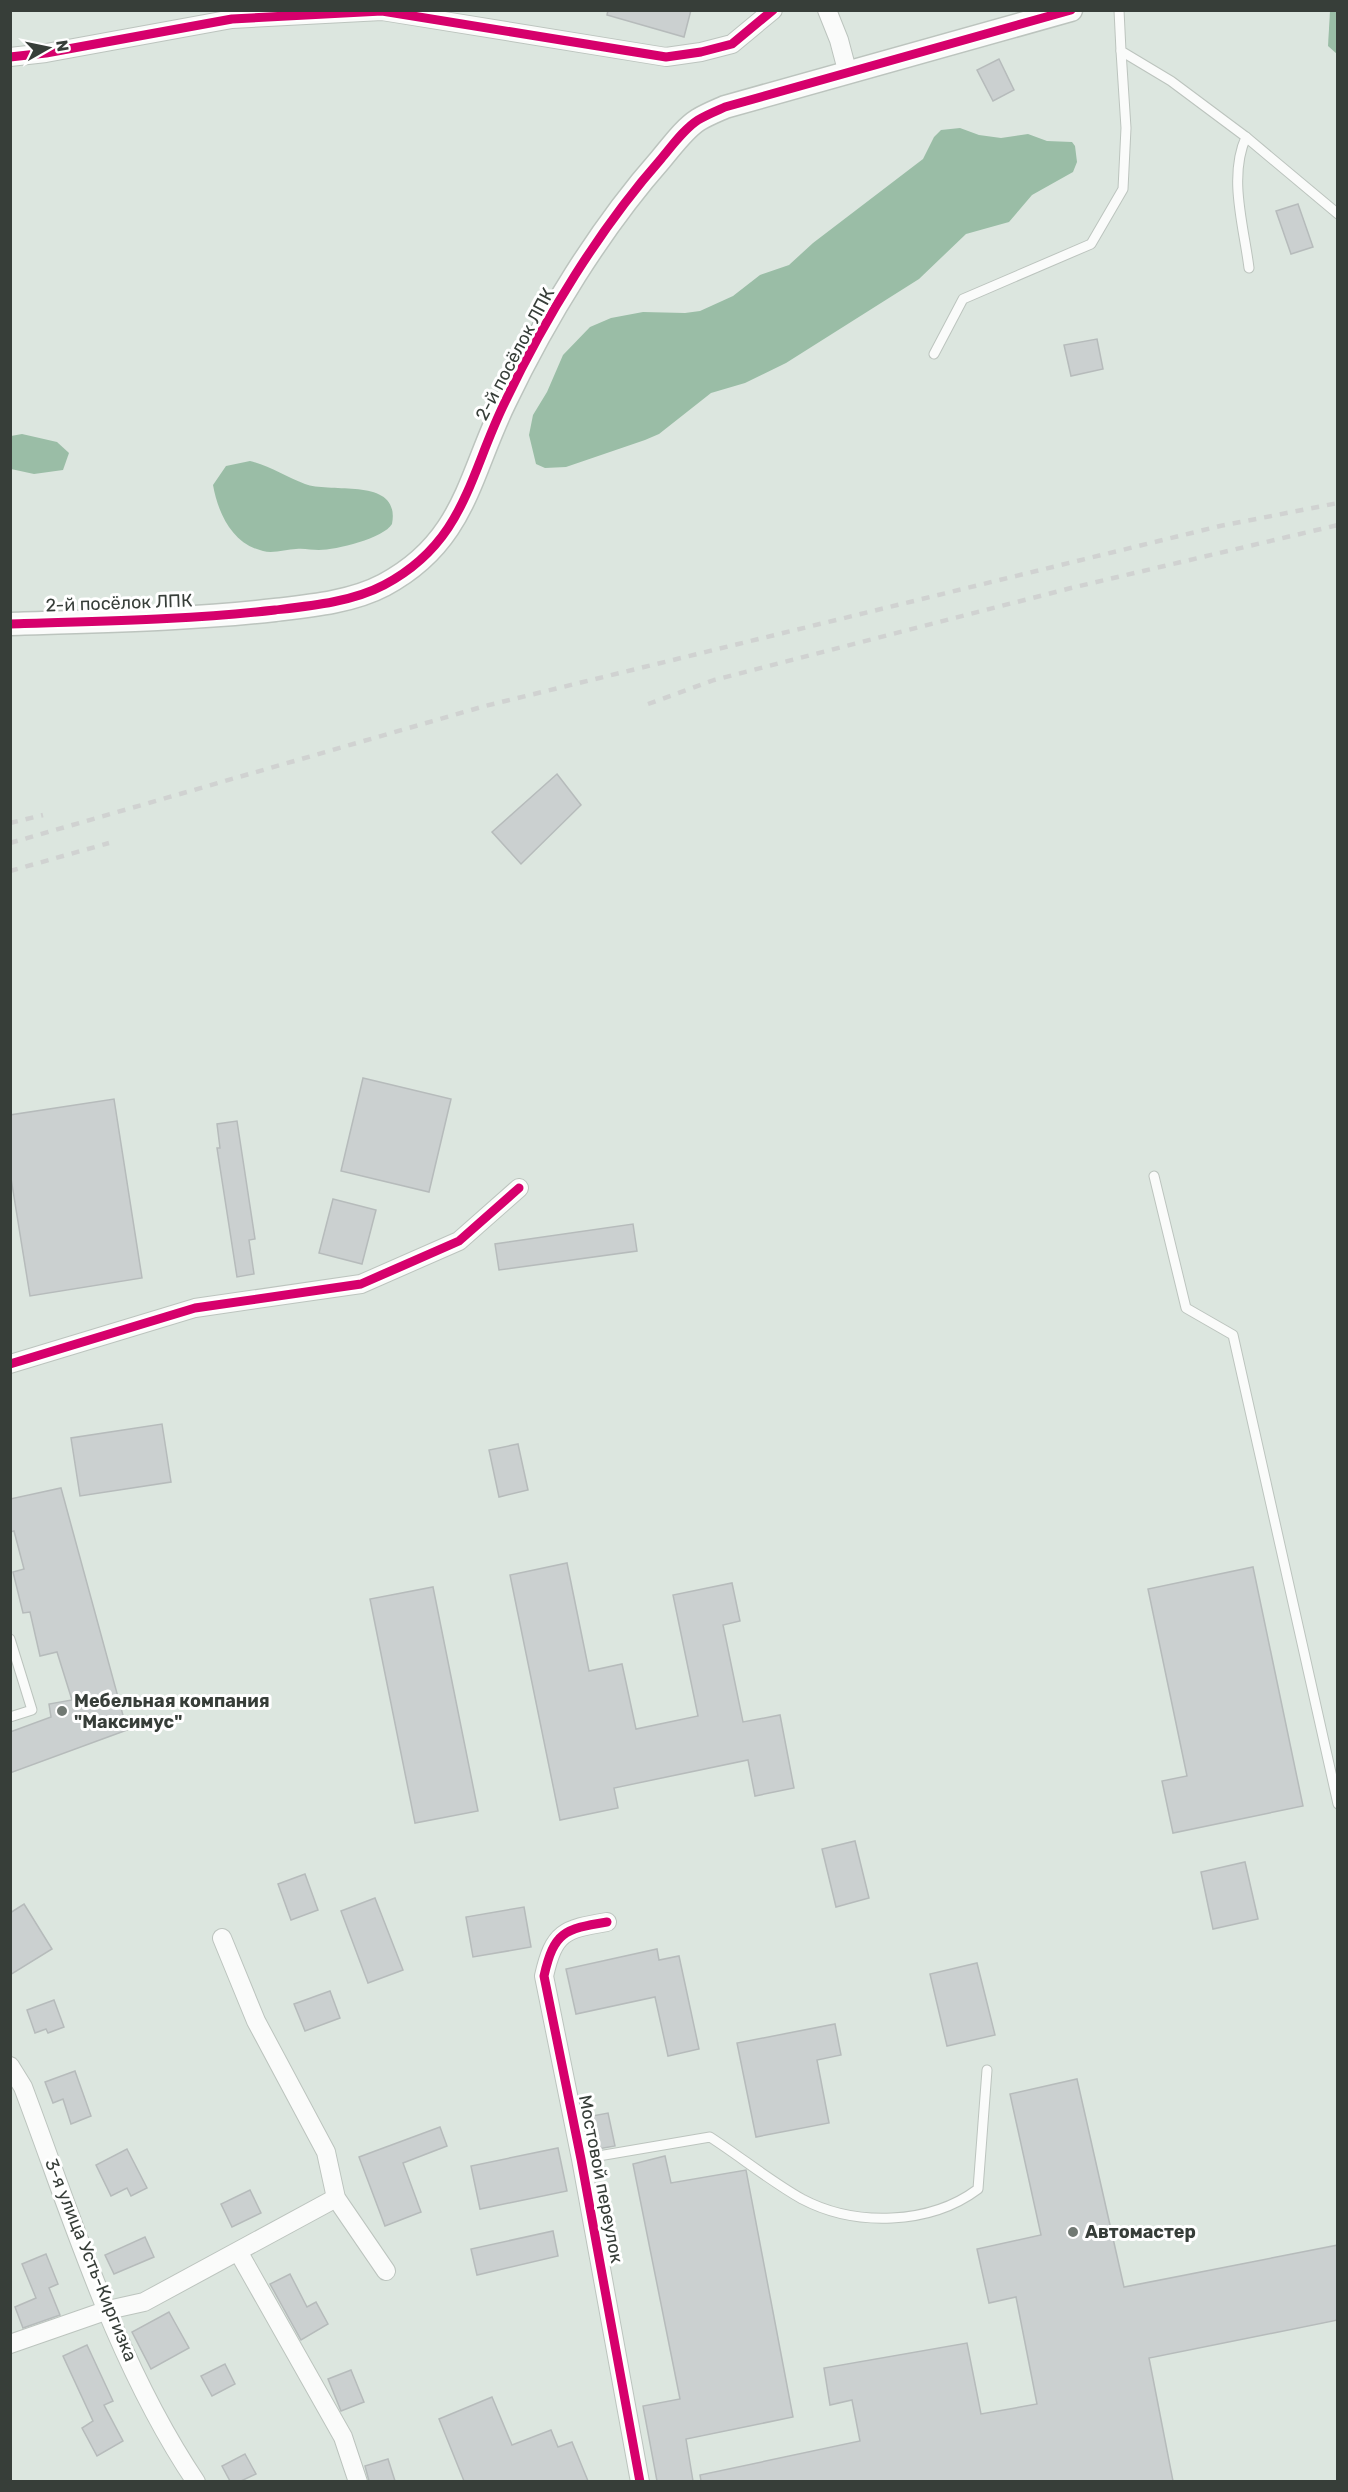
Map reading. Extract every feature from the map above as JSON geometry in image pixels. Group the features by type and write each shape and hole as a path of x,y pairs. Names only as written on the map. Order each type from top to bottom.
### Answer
{"street":[{"path":"10,57 46,53 232,19 275,14 382,11 666,57 701,52 732,44 773,10"},
{"path":"827,10 839,40 848,74"},
{"name":"2-й посёлок ЛПК","path":"10,624 222,616 321,603 350,597 384,585 417,562 441,540 453,523 470,491 505,402 562,299 628,198 697,121 725,107 1071,10"},
{"path":"10,1365 195,1308 361,1284 459,1241 519,1188"},
{"name":"Мостовой переулок","path":"608,1922 585,1926 561,1935 549,1952 544,1976 581,2159 640,2481"},
{"path":"222,1938 256,2021 326,2152 336,2198 386,2271"},
{"name":"3-я улица Усть-Киргизка","path":"10,2066 23,2087 108,2310 169,2440 196,2481"},
{"path":"10,2344 108,2310 144,2302 239,2253 336,2198"},
{"path":"239,2253 343,2437 358,2481"}],"lane":[{"path":"934,354 963,299 1091,244 1123,189 1126,128 1119,10"},
{"path":"1121,51 1181,88 1246,137 1338,214"},
{"path":"1246,137 1239,154 1237,174 1249,268"},
{"path":"1154,1176 1186,1308 1233,1335 1338,1804"},
{"path":"10,1640 32,1710 10,1717"},
{"path":"581,2159 710,2137 803,2199 839,2212 875,2218 905,2217 937,2211 960,2203 978,2189 987,2070"}],"shaded area":[{"path":"1330,11 1337,11 1337,54 1328,46"},
{"path":"960,128 979,135 1001,138 1028,134 1047,141 1072,142 1075,146 1077,162 1073,172 1032,195 1009,222 966,234 919,279 786,363 745,383 711,393 659,434 566,467 545,468 536,464 529,435 533,415 547,392 563,355 590,327 611,318 643,312 700,311 733,296 760,275 789,265 813,243 923,159 934,137 941,130"},
{"path":"22,434 57,442 69,453 63,470 34,474 11,469 11,436"},
{"path":"250,461 305,484 376,493 386,499 392,509 392,524 380,534 336,548 271,552 252,547 243,542 228,526 215,496 213,485 226,466"}],"building":[{"path":"608,10 691,10 684,37 607,15"},
{"path":"999,59 1014,90 993,101 977,70"},
{"path":"1298,204 1313,247 1291,254 1276,211"},
{"path":"1097,339 1103,369 1071,376 1064,345"},
{"path":"557,774 581,805 521,864 492,832"},
{"path":"363,1078 451,1099 429,1192 341,1171"},
{"path":"114,1099 142,1278 30,1296 10,1172 10,1115"},
{"path":"237,1121 255,1239 249,1240 254,1274 237,1277 217,1148 220,1148 217,1124"},
{"path":"333,1199 376,1210 362,1264 319,1253"},
{"path":"633,1224 637,1251 499,1270 495,1244"},
{"path":"162,1424 171,1482 80,1496 71,1438"},
{"path":"518,1444 528,1490 499,1497 489,1450"},
{"path":"61,1488 127,1730 10,1773 10,1732 51,1717 49,1704 72,1700 57,1652 40,1656 30,1612 23,1613 13,1572 24,1569 14,1531 10,1532 10,1499"},
{"path":"567,1563 589,1671 622,1664 636,1729 698,1716 673,1595 732,1583 740,1621 723,1625 743,1722 780,1715 794,1788 755,1796 748,1760 614,1788 618,1808 560,1820 510,1575"},
{"path":"1253,1567 1303,1806 1173,1833 1162,1781 1187,1776 1148,1589"},
{"path":"433,1587 478,1811 415,1823 370,1599"},
{"path":"855,1841 869,1898 836,1907 822,1849"},
{"path":"1245,1862 1258,1919 1213,1929 1201,1872"},
{"path":"305,1874 318,1910 291,1920 278,1884"},
{"path":"375,1898 403,1970 368,1983 341,1911"},
{"path":"24,1904 52,1949 10,1975 10,1913"},
{"path":"524,1907 531,1947 473,1957 466,1917"},
{"path":"657,1949 659,1960 679,1956 699,2049 668,2056 655,1997 576,2014 566,1969"},
{"path":"977,1963 995,2035 947,2046 930,1974"},
{"path":"330,1991 340,2018 305,2031 294,2004"},
{"path":"54,2000 64,2027 48,2033 46,2029 35,2033 27,2010"},
{"path":"835,2024 841,2055 817,2060 829,2123 756,2137 737,2043"},
{"path":"75,2071 91,2116 71,2124 63,2099 53,2103 45,2082"},
{"path":"1077,2079 1124,2287 1338,2245 1338,2320 1149,2358 1173,2481 701,2481 700,2475 860,2441 852,2400 830,2405 824,2368 967,2343 981,2414 1037,2404 1016,2297 989,2303 977,2249 1041,2235 1010,2094"},
{"path":"608,2113 615,2146 598,2149 592,2116"},
{"path":"440,2127 447,2146 403,2163 421,2212 385,2226 359,2157"},
{"path":"558,2148 567,2191 480,2209 471,2166"},
{"path":"127,2149 147,2188 131,2196 127,2188 111,2196 96,2165"},
{"path":"665,2156 671,2183 746,2170 793,2417 686,2439 693,2481 657,2481 643,2406 680,2399 633,2164"},
{"path":"250,2190 261,2213 232,2227 221,2204"},
{"path":"553,2231 558,2256 477,2275 471,2249"},
{"path":"145,2237 154,2257 114,2274 105,2255"},
{"path":"46,2254 58,2284 49,2288 60,2315 23,2328 15,2307 36,2298 22,2264"},
{"path":"290,2274 307,2307 316,2302 328,2324 301,2340 270,2284"},
{"path":"169,2312 189,2348 151,2369 132,2332"},
{"path":"87,2345 113,2401 104,2405 123,2441 97,2456 82,2428 93,2421 63,2356"},
{"path":"225,2364 235,2384 212,2396 201,2376"},
{"path":"351,2370 364,2402 341,2411 328,2379"},
{"path":"492,2397 512,2445 551,2430 558,2447 572,2442 588,2481 464,2481 439,2419"},
{"path":"245,2454 256,2474 241,2481 230,2481 222,2466"},
{"path":"388,2459 395,2481 369,2481 365,2466"}],"railway":[{"path":"10,843 485,706 1220,526 1338,503"},
{"path":"648,704 714,680 1071,588 1338,525"},
{"path":"10,823 43,815"},
{"path":"10,871 109,843"}],"cycle path":[{"path":"10,57 46,53 232,19 382,11 666,57 701,52 732,44 773,10"},
{"path":"10,624 176,618 275,610 345,599 384,585 411,568 432,549 448,527 472,481 505,402 556,306 595,244 638,186 693,124 704,116 725,107 1071,10"},
{"path":"10,1364 195,1308 361,1284 459,1241 519,1188"},
{"path":"607,1922 580,1927 563,1935 552,1950 544,1976 581,2159 640,2482"}],"place":[{"name":"Мебельная компания \"Максимус\"","path":"62,1711"},
{"name":"Автомастер","path":"1073,2232"}]}
